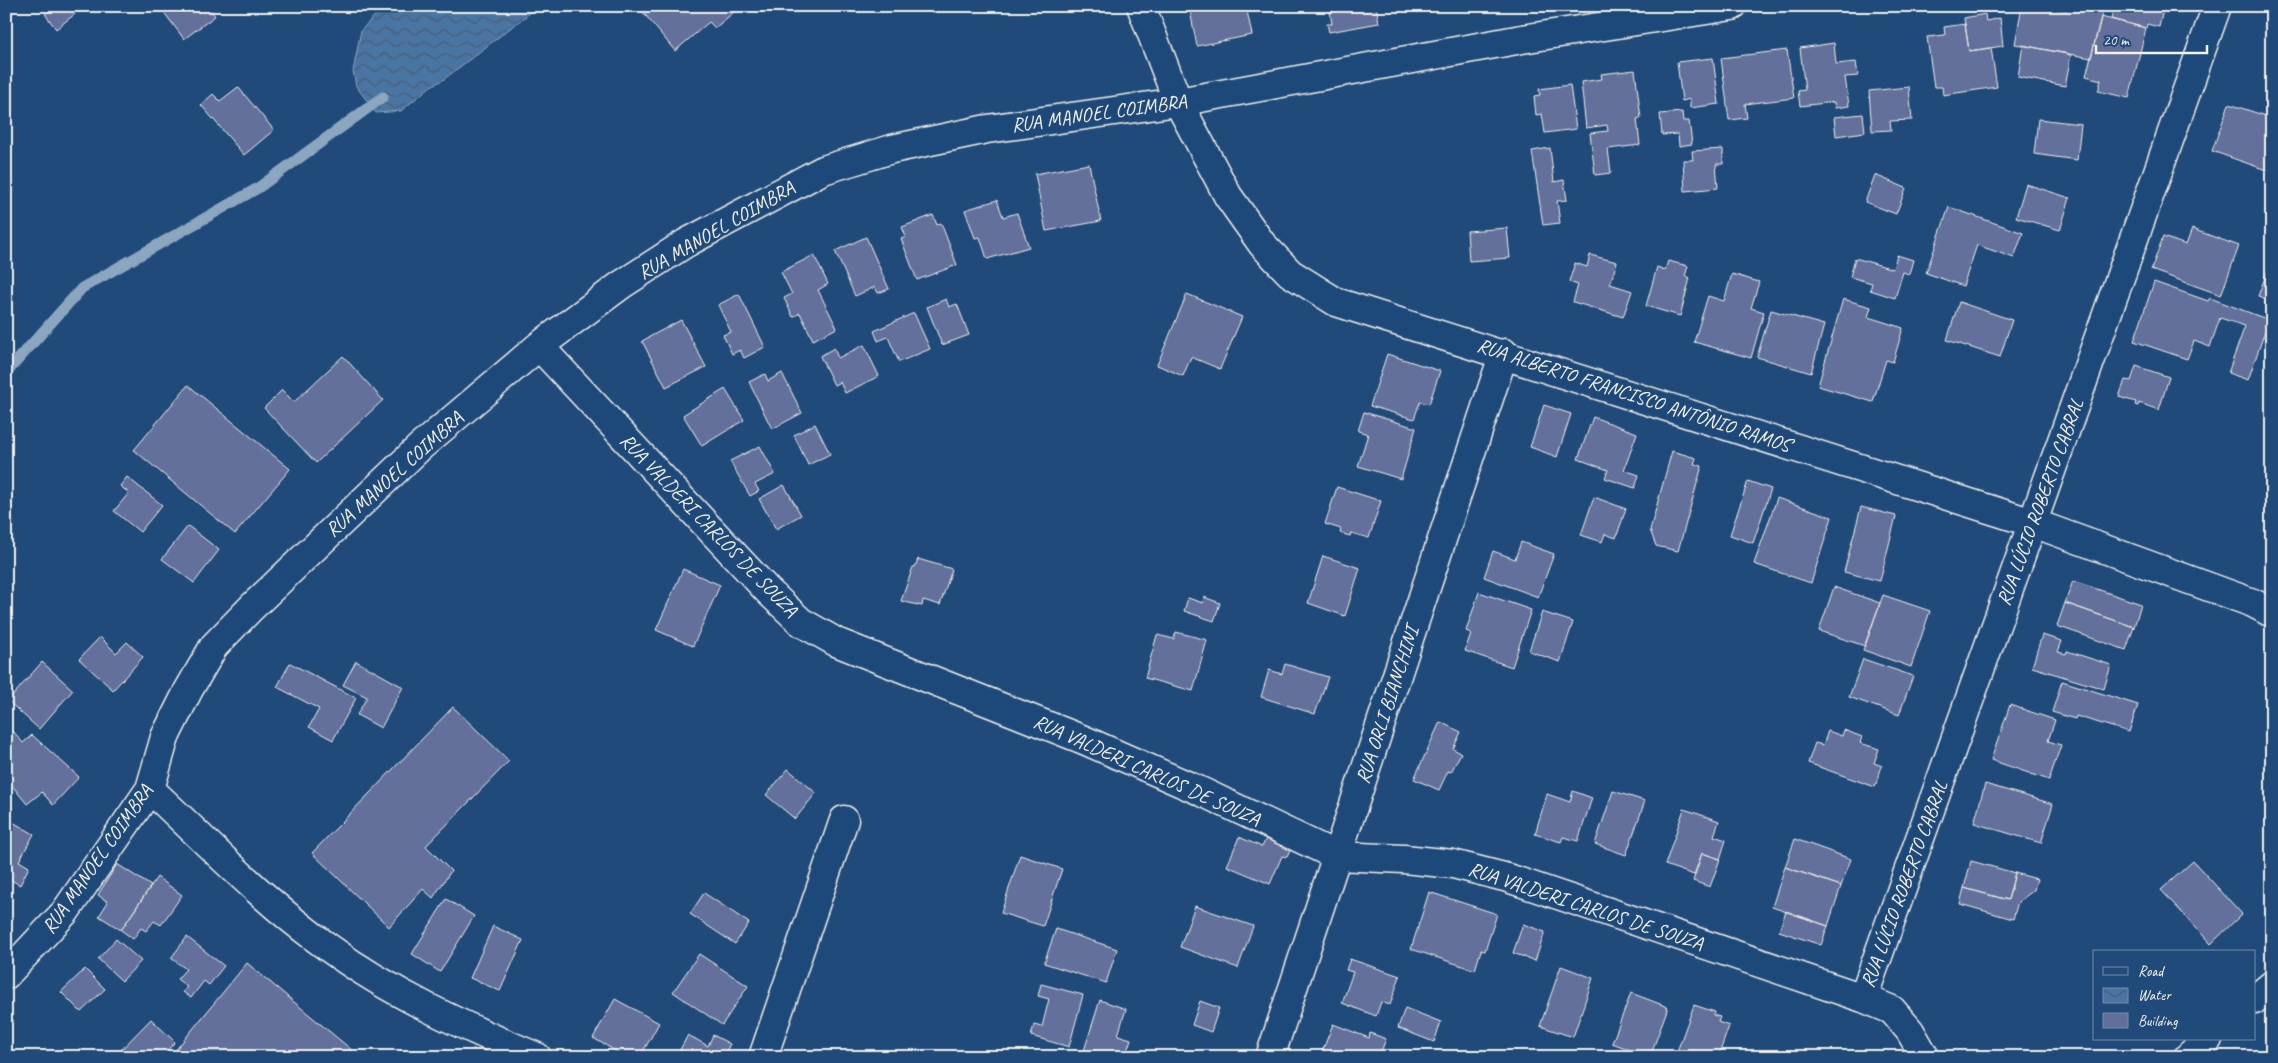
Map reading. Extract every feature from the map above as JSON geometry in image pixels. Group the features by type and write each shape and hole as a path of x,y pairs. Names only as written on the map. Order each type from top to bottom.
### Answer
{"street":[{"name":"RUA ALBERTO FRANCISCO ANTÔNIO RAMOS","path":"1140,6 1178,102 1228,196 1262,244 1290,273 1336,302 1504,353 2033,523 2253,603 2272,613"},
{"name":"RUA MANOEL COIMBRA","path":"6,975 65,912 150,789 166,737 188,691 214,646 420,447 540,346 621,285 686,243 823,170 892,149 987,129 1178,102 1522,39 1732,6"},
{"name":"RUA LÚCIO ROBERTO CABRAL","path":"1862,998 2217,6"},
{"name":"RUA VALDERI CARLOS DE SOUZA","path":"540,346 768,592 801,622 836,642 1093,744 1200,791 1337,856 1404,859 1453,864 1508,878 1862,998 1892,1010 1910,1031 1925,1057"},
{"name":"RUA ORLI BIANCHINI","path":"1270,1057 1504,353"},
{"path":"150,789 261,893 329,949 409,998 537,1057"},
{"path":"763,1057 844,820"},
{"path":"2256,998 2272,985"},
{"path":"2188,1057 2207,1040"}],"water":[{"path":"384,6 539,6 443,80 431,86 401,111 376,113 356,86 353,71 361,30"}],"building":[{"path":"56,6 70,6 75,14 56,29 45,14"},
{"path":"169,6 208,6 215,16 184,39 163,11"},
{"path":"648,6 729,6 734,12 715,28 709,22 675,51 642,11"},
{"path":"1189,6 1246,6 1252,35 1197,46"},
{"path":"1329,6 1376,6 1379,23 1329,32 1327,24 1332,24"},
{"path":"2022,6 2041,6 2067,11 2068,6 2104,6 2091,58 2015,44"},
{"path":"2114,6 2164,6 2159,27 2147,24 2146,28 2111,19"},
{"path":"1985,14 1986,21 2000,18 2003,46 1969,51 1964,18"},
{"path":"2101,17 2146,28 2129,98 2098,91 2101,80 2086,76"},
{"path":"1965,24 1969,51 1991,48 1997,87 1943,95 1942,87 1934,87 1927,37 1945,35 1944,27"},
{"path":"1834,43 1836,64 1856,62 1858,76 1845,77 1849,106 1835,108 1834,102 1800,106 1798,91 1805,90 1800,48"},
{"path":"2023,45 2071,55 2065,86 2018,77"},
{"path":"1787,50 1794,98 1745,104 1747,118 1729,120 1721,58"},
{"path":"1713,58 1719,104 1690,108 1690,99 1682,101 1677,62"},
{"path":"1635,70 1641,118 1637,119 1640,145 1608,149 1611,173 1595,175 1590,133 1608,131 1607,125 1586,128 1581,82 1602,79 1601,74"},
{"path":"1570,85 1576,129 1545,133 1542,114 1536,115 1534,96 1540,95 1539,89"},
{"path":"238,87 274,130 244,155 201,105 213,94 220,101"},
{"path":"1909,87 1912,120 1890,121 1891,130 1872,131 1869,91"},
{"path":"2229,104 2272,118 2272,172 2212,151"},
{"path":"1682,112 1683,121 1689,121 1692,144 1679,146 1678,134 1662,135 1660,114"},
{"path":"1863,114 1865,132 1836,136 1834,117"},
{"path":"2038,119 2081,124 2077,160 2034,154"},
{"path":"1550,148 1554,182 1564,180 1567,200 1557,201 1560,223 1543,225 1532,151"},
{"path":"1723,149 1723,164 1716,164 1718,188 1685,191 1683,160 1693,160 1692,151"},
{"path":"1089,164 1101,221 1046,231 1035,174"},
{"path":"1875,175 1906,188 1896,214 1865,202"},
{"path":"2026,184 2070,198 2060,230 2016,217"},
{"path":"997,200 1003,217 1017,213 1029,247 987,259 980,237 975,238 965,210"},
{"path":"1949,207 2023,233 2014,258 1977,245 1963,286 1926,273"},
{"path":"933,215 937,225 941,223 957,265 917,280 901,239 906,237 902,227"},
{"path":"1507,228 1510,258 1469,261 1467,231"},
{"path":"2192,229 2239,246 2221,295 2151,270 2163,237 2186,245"},
{"path":"866,237 889,289 878,293 875,287 855,296 835,251"},
{"path":"814,255 828,284 818,290 837,328 813,340 800,313 793,317 784,298 792,294 781,272"},
{"path":"1590,255 1617,262 1610,284 1632,291 1623,317 1573,302 1578,285 1569,282 1575,263 1587,267"},
{"path":"1897,255 1913,260 1909,274 1903,272 1895,298 1870,290 1872,283 1850,277 1855,258 1893,269"},
{"path":"2272,259 2272,301 2258,296"},
{"path":"1668,261 1688,266 1685,276 1690,278 1680,316 1646,306 1657,267 1665,270"},
{"path":"1732,274 1759,282 1751,308 1764,312 1751,358 1694,342 1708,296 1724,301"},
{"path":"2154,282 2208,301 2210,298 2269,320 2248,380 2228,373 2245,326 2220,318 2210,347 2194,341 2187,359 2134,341"},
{"path":"739,294 765,347 744,358 740,350 732,354 723,335 731,332 718,305"},
{"path":"1187,294 1242,317 1220,369 1191,357 1183,376 1157,365"},
{"path":"946,299 949,307 957,304 969,335 942,345 927,307"},
{"path":"1843,299 1871,307 1868,317 1903,328 1893,362 1886,360 1873,402 1818,386"},
{"path":"1959,302 2012,320 2000,357 1947,340"},
{"path":"1771,310 1824,325 1811,373 1757,357"},
{"path":"914,313 930,349 899,362 888,337 878,341 874,331"},
{"path":"681,320 706,367 666,387 642,341"},
{"path":"864,345 879,376 845,393 840,382 834,385 820,356 834,348 838,358"},
{"path":"1387,354 1440,371 1429,404 1420,402 1414,419 1370,406"},
{"path":"343,356 383,400 316,463 264,408 282,390 294,402"},
{"path":"2136,366 2169,377 2159,410 2139,403 2138,406 2135,405 2136,402 2119,397 2125,380 2131,381"},
{"path":"782,373 802,413 772,429 749,382 765,374 768,381"},
{"path":"188,385 290,469 235,534 134,450"},
{"path":"725,389 744,420 702,446 683,415"},
{"path":"1544,405 1571,414 1557,457 1530,447"},
{"path":"1364,412 1416,428 1401,479 1358,466 1368,434 1358,431"},
{"path":"1593,417 1637,433 1624,470 1639,475 1635,488 1605,478 1608,470 1578,459"},
{"path":"815,424 830,454 808,465 794,435"},
{"path":"760,446 775,474 755,484 759,491 750,496 730,461"},
{"path":"1672,451 1696,458 1694,464 1702,466 1678,551 1656,546 1650,530"},
{"path":"127,477 162,505 140,532 114,511 129,493 120,486"},
{"path":"1748,481 1771,489 1753,543 1730,535"},
{"path":"784,485 801,515 776,529 759,499"},
{"path":"1337,487 1381,501 1369,538 1351,533 1350,536 1340,533 1341,529 1325,524"},
{"path":"1594,497 1626,509 1616,538 1605,534 1602,542 1581,535"},
{"path":"1777,498 1832,517 1811,583 1754,564"},
{"path":"1861,507 1896,516 1880,581 1844,572"},
{"path":"188,526 219,550 194,583 162,559"},
{"path":"1521,542 1554,554 1538,597 1484,577 1493,551 1515,559"},
{"path":"1323,556 1360,568 1345,616 1308,603"},
{"path":"918,559 952,569 940,605 923,600 922,606 901,601 913,567 915,567"},
{"path":"683,569 720,585 693,646 656,630"},
{"path":"2073,581 2141,604 2134,627 2065,603"},
{"path":"1834,587 1880,603 1865,646 1819,631"},
{"path":"1479,592 1531,610 1512,667 1465,651 1471,633 1466,631"},
{"path":"1883,595 1930,611 1911,667 1863,650"},
{"path":"1204,597 1220,603 1214,621 1184,611 1188,598 1203,603"},
{"path":"2065,603 2134,627 2126,650 2057,626"},
{"path":"1542,612 1573,622 1560,662 1529,651"},
{"path":"1176,632 1207,640 1193,691 1145,678 1157,635 1174,639"},
{"path":"2042,635 2062,641 2058,652 2066,654 2067,651 2111,665 2104,689 2032,667"},
{"path":"100,637 116,653 127,642 143,657 113,690 79,659"},
{"path":"1863,659 1913,676 1899,715 1849,697"},
{"path":"356,661 403,687 381,728 357,715 367,697 343,685"},
{"path":"42,662 73,690 39,729 8,701"},
{"path":"290,663 356,698 333,740 309,727 319,709 277,687"},
{"path":"1285,664 1328,677 1315,714 1261,697 1269,670 1282,674"},
{"path":"2062,681 2138,705 2129,732 2076,716 2075,719 2052,712"},
{"path":"2010,705 2055,720 2048,741 2061,745 2049,780 1991,760"},
{"path":"453,707 509,761 426,846 451,871 433,898 423,889 389,927 312,853"},
{"path":"1440,722 1461,732 1453,749 1461,753 1451,772 1448,771 1439,790 1414,779"},
{"path":"1844,730 1862,737 1860,743 1879,749 1874,763 1882,766 1875,787 1808,763 1815,743 1823,745 1828,731 1842,736"},
{"path":"13,731 23,743 32,735 79,777 53,805 42,792 27,804 6,778 6,737"},
{"path":"788,769 816,793 795,819 766,795"},
{"path":"1985,784 2053,804 2041,843 1974,823"},
{"path":"1573,791 1592,798 1578,841 1563,837 1561,842 1535,834 1547,794 1570,802"},
{"path":"1613,791 1645,801 1626,855 1595,844"},
{"path":"1684,809 1719,821 1714,836 1726,840 1720,859 1702,853 1694,875 1665,865"},
{"path":"9,820 34,834 19,861 29,867 20,885 6,877 6,825"},
{"path":"1269,832 1294,843 1287,857 1282,856 1270,884 1227,866 1239,837 1262,847"},
{"path":"1795,839 1851,859 1841,886 1785,867"},
{"path":"1702,853 1720,859 1710,887 1693,881"},
{"path":"1020,855 1062,869 1043,926 1001,913"},
{"path":"1971,861 2015,873 2008,900 1964,888"},
{"path":"2193,861 2242,914 2211,944 2161,890"},
{"path":"117,864 151,886 121,930 99,916 108,902 98,895"},
{"path":"1785,867 1841,886 1828,926 1772,907"},
{"path":"2015,873 2037,879 2034,890 2018,902 2013,919 1960,904 1964,888 2008,900"},
{"path":"157,877 182,895 161,925 154,921 146,931 141,928 133,939 121,930"},
{"path":"1429,892 1497,914 1485,951 1481,950 1475,970 1411,949"},
{"path":"704,893 749,923 735,944 690,914"},
{"path":"446,899 474,916 440,972 412,954"},
{"path":"1195,906 1253,926 1238,968 1180,947"},
{"path":"1786,911 1828,926 1821,945 1779,931"},
{"path":"1523,924 1545,932 1535,961 1513,953"},
{"path":"493,926 523,940 500,991 470,978"},
{"path":"1056,929 1117,949 1106,983 1044,963"},
{"path":"187,937 224,966 209,985 204,981 191,998 183,992 187,987 177,979 186,969 171,958"},
{"path":"116,939 141,961 122,981 98,959"},
{"path":"699,954 748,986 722,1025 673,992"},
{"path":"1350,959 1400,976 1390,1005 1381,1002 1376,1016 1342,1003 1353,972 1346,970"},
{"path":"247,963 353,1051 348,1057 170,1057"},
{"path":"1561,966 1593,978 1573,1037 1540,1026"},
{"path":"85,969 105,989 81,1012 61,992"},
{"path":"1041,984 1083,995 1069,1047 1031,1036 1034,1025 1042,1027 1049,999 1038,996"},
{"path":"1631,993 1668,1007 1650,1057 1612,1043"},
{"path":"615,999 659,1023 640,1057 626,1057 593,1038"},
{"path":"1100,1000 1126,1009 1118,1035 1131,1039 1125,1057 1082,1057"},
{"path":"1200,1001 1219,1008 1211,1032 1192,1025"},
{"path":"1694,1005 1715,1012 1713,1015 1720,1017 1718,1022 1729,1026 1718,1057 1675,1057"},
{"path":"1405,1008 1441,1022 1434,1042 1398,1028"},
{"path":"151,1019 175,1042 161,1057 118,1057 116,1055"},
{"path":"1333,1024 1369,1038 1370,1033 1386,1039 1379,1057 1320,1057"},
{"path":"688,1035 708,1046 713,1035 730,1044 723,1057 676,1057"}],"waterway":[{"path":"6,373 82,288 258,188 383,97"}]}
